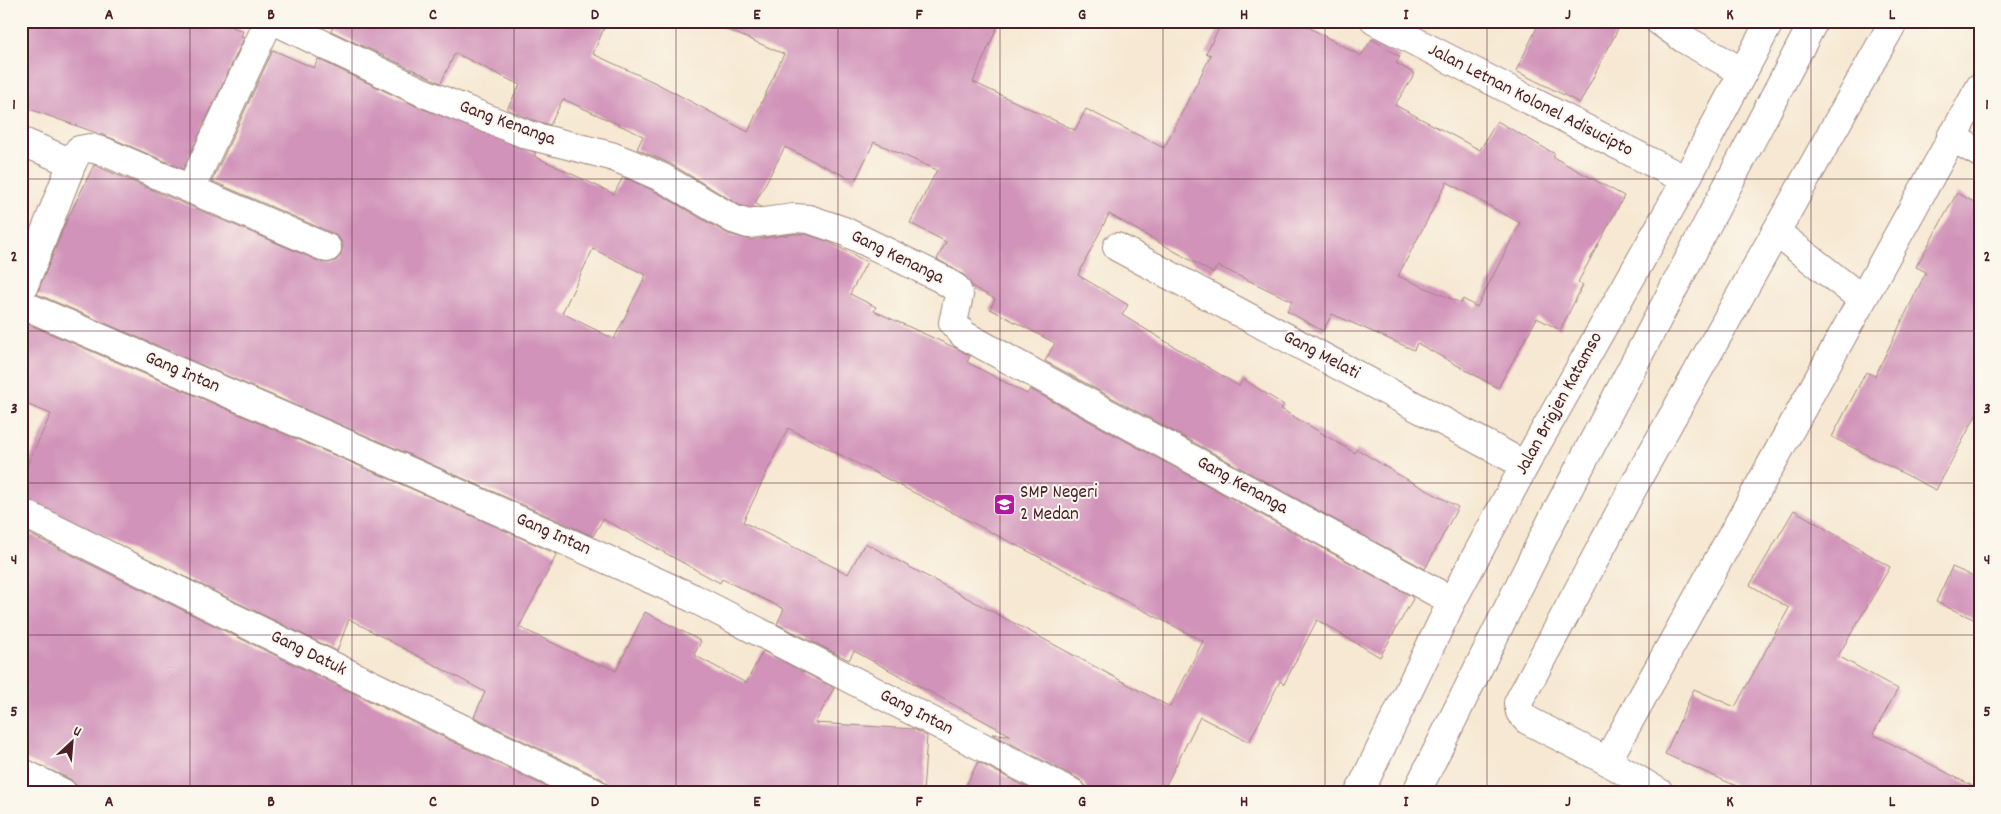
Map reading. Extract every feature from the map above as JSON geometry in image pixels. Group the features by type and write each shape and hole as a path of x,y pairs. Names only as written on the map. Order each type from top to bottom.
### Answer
{"street":[{"path":"192,188 269,21"},
{"name":"Gang Kenanga","path":"275,21 422,92 528,136 611,156 634,165 663,178 733,219 748,224 794,218 809,219 844,231 940,278 956,288 959,295 953,323 964,335 1452,601"},
{"name":"Jalan Letnan Kolonel Adisucipto","path":"1375,21 1686,180"},
{"path":"1659,21 1684,39 1743,72"},
{"name":"Jalan Brigjen Katamso","path":"1359,793 1452,601 1526,464 1686,180 1770,21"},
{"path":"1416,793 1552,520 1814,21"},
{"path":"1660,793 1606,761 1527,720 1520,712 1518,702 1642,471 1894,21"},
{"path":"1606,761 1980,86"},
{"path":"1951,137 1980,153"},
{"path":"21,141 72,162"},
{"path":"21,294 72,162 78,150 90,148 105,152 192,188 327,248"},
{"path":"1776,232 1862,299"},
{"name":"Gang Melati","path":"1117,248 1526,464"},
{"name":"Gang Intan","path":"21,304 400,467 693,598 1072,793"},
{"name":"Gang Datuk","path":"21,512 234,618 595,793"},
{"path":"21,772 63,793"}],"building":[{"path":"21,21 217,21 243,31 241,37 244,38 183,169 111,138 21,106"},
{"path":"336,21 607,21 593,54 656,83 748,132 784,54 707,21 1000,21 973,82 1075,130 1086,109 1164,148 1211,55 1206,53 1223,21 1297,21 1361,56 1372,39 1400,57 1396,63 1415,74 1395,105 1480,150 1497,121 1555,154 1553,157 1624,196 1578,282 1583,285 1560,330 1537,318 1498,388 1417,343 1414,350 1332,314 1323,331 1287,311 1292,301 1218,266 1213,273 1109,214 1078,275 1128,305 1122,315 1239,386 1243,379 1284,405 1281,409 1355,453 1357,449 1399,475 1458,507 1425,569 1045,361 1055,343 990,309 995,299 973,287 964,275 937,259 946,242 910,223 937,170 874,142 855,181 785,147 755,203 761,207 750,208 739,205 671,164 637,149 643,136 563,99 550,125 507,109 520,85 455,53 441,83 331,31","holes":["1447,182 1520,223 1477,307 1463,299 1461,303 1398,276"]},
{"path":"1540,21 1622,21 1580,103 1516,71"},
{"path":"273,50 314,68 318,59 416,106 536,153 534,156 614,194 623,177 656,192 728,234 750,240 806,234 829,242 867,262 850,294 876,307 874,311 960,350 970,356 967,362 1027,394 1030,389 1411,596 1413,599 1380,657 1317,620 1284,684 1280,681 1249,742 1200,717 1162,793 1088,793 1085,785 1079,779 992,734 1010,735 854,651 849,660 777,624 784,609 722,579 720,583 603,519 593,536 397,449 37,294 66,222 94,165 321,262 329,263 337,260 341,255 343,247 340,239 334,234 212,181","holes":["593,249 646,275 614,339 562,313","788,428 1203,641 1170,707 865,543 848,574 743,522"]},
{"path":"1957,193 1980,205 1980,408 1936,490 1832,437 1866,372 1875,376 1926,272 1916,267"},
{"path":"21,220 30,228 21,250"},
{"path":"21,321 385,477 557,554 519,627 601,666 602,664 616,671 645,612 701,641 694,655 746,683 763,651 834,688 815,723 914,729 927,736 923,793 610,793 608,785 602,779 474,717 485,692 349,619 337,651 21,497 21,478 51,414 21,402"},
{"path":"1794,510 1890,567 1838,656 1898,689 1873,734 1980,790 1980,793 1752,793 1665,754 1694,689 1735,707 1789,608 1750,585"},
{"path":"21,530 559,793 79,793 76,785 70,779 21,757"},
{"path":"1952,567 1980,579 1980,622 1936,602"},
{"path":"978,762 1037,793 962,793"}],"place":[{"name":"SMP Negeri 2 Medan","path":"1004,504"}]}
